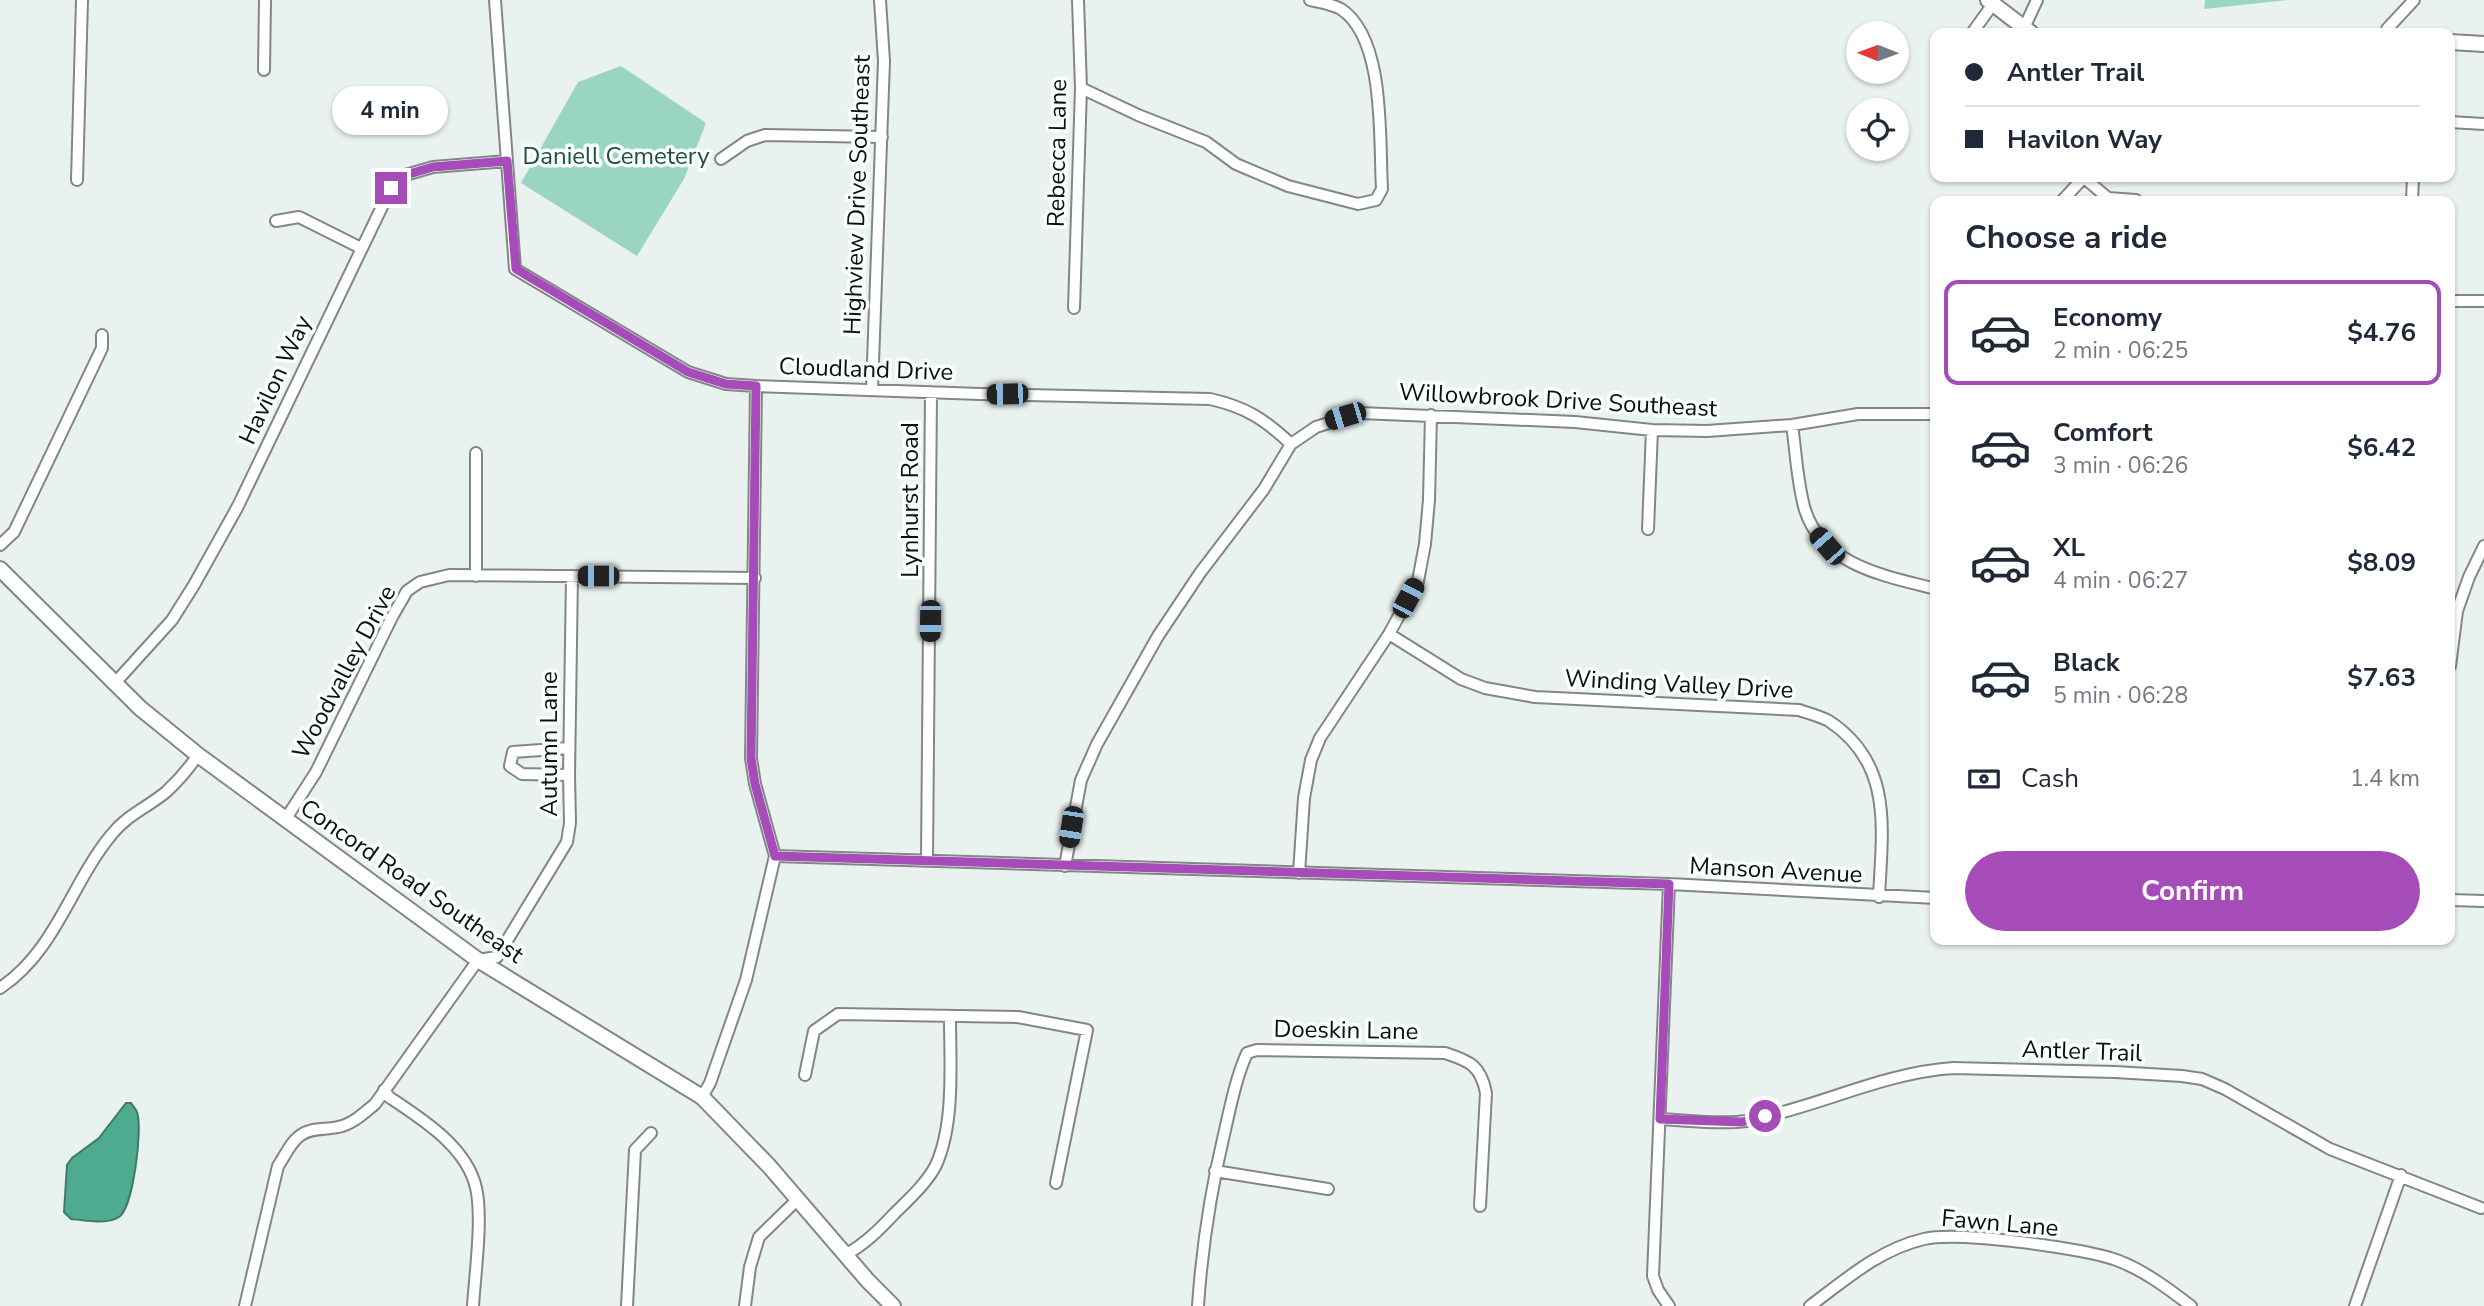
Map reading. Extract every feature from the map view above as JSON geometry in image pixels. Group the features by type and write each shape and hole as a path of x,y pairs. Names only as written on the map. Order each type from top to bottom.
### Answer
{"street":[{"path":"77,180 82,0"},
{"path":"264,70 265,0"},
{"name":"Cloudland Drive","path":"495,0 516,269 688,372 719,382 756,386 1210,398 1236,404 1272,426 1291,444"},
{"name":"Highview Drive Southeast","path":"872,390 884,61 880,0"},
{"name":"Rebecca Lane","path":"1074,308 1081,88 1078,0"},
{"path":"1081,88 1138,116 1206,142 1236,164 1289,186 1358,204 1376,200 1382,189 1375,74 1369,47 1359,28 1338,4 1310,0"},
{"path":"2028,28 2037,0"},
{"path":"2388,28 2414,0"},
{"path":"1975,28 1990,2 2023,28"},
{"path":"2455,41 2484,44"},
{"path":"2455,122 2484,124"},
{"path":"721,159 747,141 765,135 882,137"},
{"name":"Havilon Way","path":"115,683 172,620 194,585 238,506 391,188 402,176 433,167 507,161"},
{"path":"2067,196 2079,182"},
{"path":"2090,182 2106,196"},
{"path":"276,221 299,217 361,248"},
{"path":"2455,301 2484,301"},
{"path":"0,545 14,532 102,348 102,335"},
{"path":"702,1097 710,1083 746,980 775,856 755,784 751,758 756,386"},
{"name":"Lynhurst Road","path":"927,860 931,392"},
{"name":"Willowbrook Drive Southeast","path":"1065,866 1082,780 1097,744 1157,636 1200,573 1264,489 1291,444 1316,427 1360,413 1575,422 1652,430 1707,431 1792,425 1858,414 1930,414"},
{"path":"1299,873 1304,798 1311,760 1320,738 1389,634 1418,581 1429,500 1431,415"},
{"path":"1792,425 1805,509 1814,531 1844,560 1876,573 1930,587"},
{"path":"1648,529 1652,430"},
{"path":"476,453 476,576"},
{"path":"2455,627 2457,611 2469,577 2484,546"},
{"name":"Concord Road Southeast","path":"0,569 115,683 198,755 478,960 702,1097 893,1306"},
{"name":"Woodvalley Drive","path":"285,820 316,772 392,617 407,591 420,582 449,575 755,578"},
{"name":"Autumn Lane","path":"478,960 497,957 567,842 570,823 572,576"},
{"name":"Winding Valley Drive","path":"1389,634 1461,679 1503,692 1535,697 1799,710 1827,720 1853,741 1871,771 1880,793 1882,831 1878,897"},
{"path":"569,748 513,752 510,766 522,774 569,775"},
{"path":"0,988 29,962 51,936 95,856 112,833 127,818 166,792 198,755"},
{"name":"Manson Avenue","path":"775,856 1669,884 1930,898"},
{"path":"1669,884 1653,1276 1658,1290 1669,1306"},
{"path":"2455,900 2484,901"},
{"path":"245,1306 278,1166 291,1146 300,1135 312,1130 340,1127 356,1119 375,1104 478,960"},
{"path":"806,1074 814,1031 838,1014 1018,1017 1087,1030 1056,1183"},
{"path":"845,1255 862,1246 909,1200 936,1166 946,1129 950,1077 950,1017"},
{"name":"Doeskin Lane","path":"1198,1306 1204,1230 1215,1171 1238,1074 1247,1053 1258,1050 1445,1053 1470,1063 1482,1076 1486,1093 1480,1206"},
{"name":"Antler Trail","path":"1660,1119 1742,1122 1927,1070 1953,1068 2101,1071 2182,1076 2202,1079 2225,1089 2330,1149 2481,1208"},
{"path":"384,1090 389,1097 462,1156 471,1175 476,1188 478,1216 473,1306"},
{"path":"627,1306 635,1150 651,1133"},
{"path":"1215,1171 1328,1189"},
{"path":"2355,1306 2400,1175"},
{"path":"745,1306 750,1267 760,1237 798,1199"},
{"name":"Fawn Lane","path":"1810,1306 1865,1264 1925,1238 1952,1236 2073,1251 2118,1261 2142,1273 2192,1306"}],"green space":[{"path":"2205,0 2288,0 2204,9"},
{"name":"Daniell Cemetery","path":"621,66 706,123 684,179 637,256 521,183 578,82"}],"shaded area":[{"path":"126,1103 131,1103 137,1112 139,1134 132,1184 124,1211 119,1217 108,1221 71,1219 64,1212 67,1165 72,1158 99,1138"}],"route":[{"path":"391,188 402,176 433,167 507,161 516,269 688,372 726,384 756,386 751,758 755,784 775,856 1669,884 1660,1119 1742,1122 1765,1116"}]}
